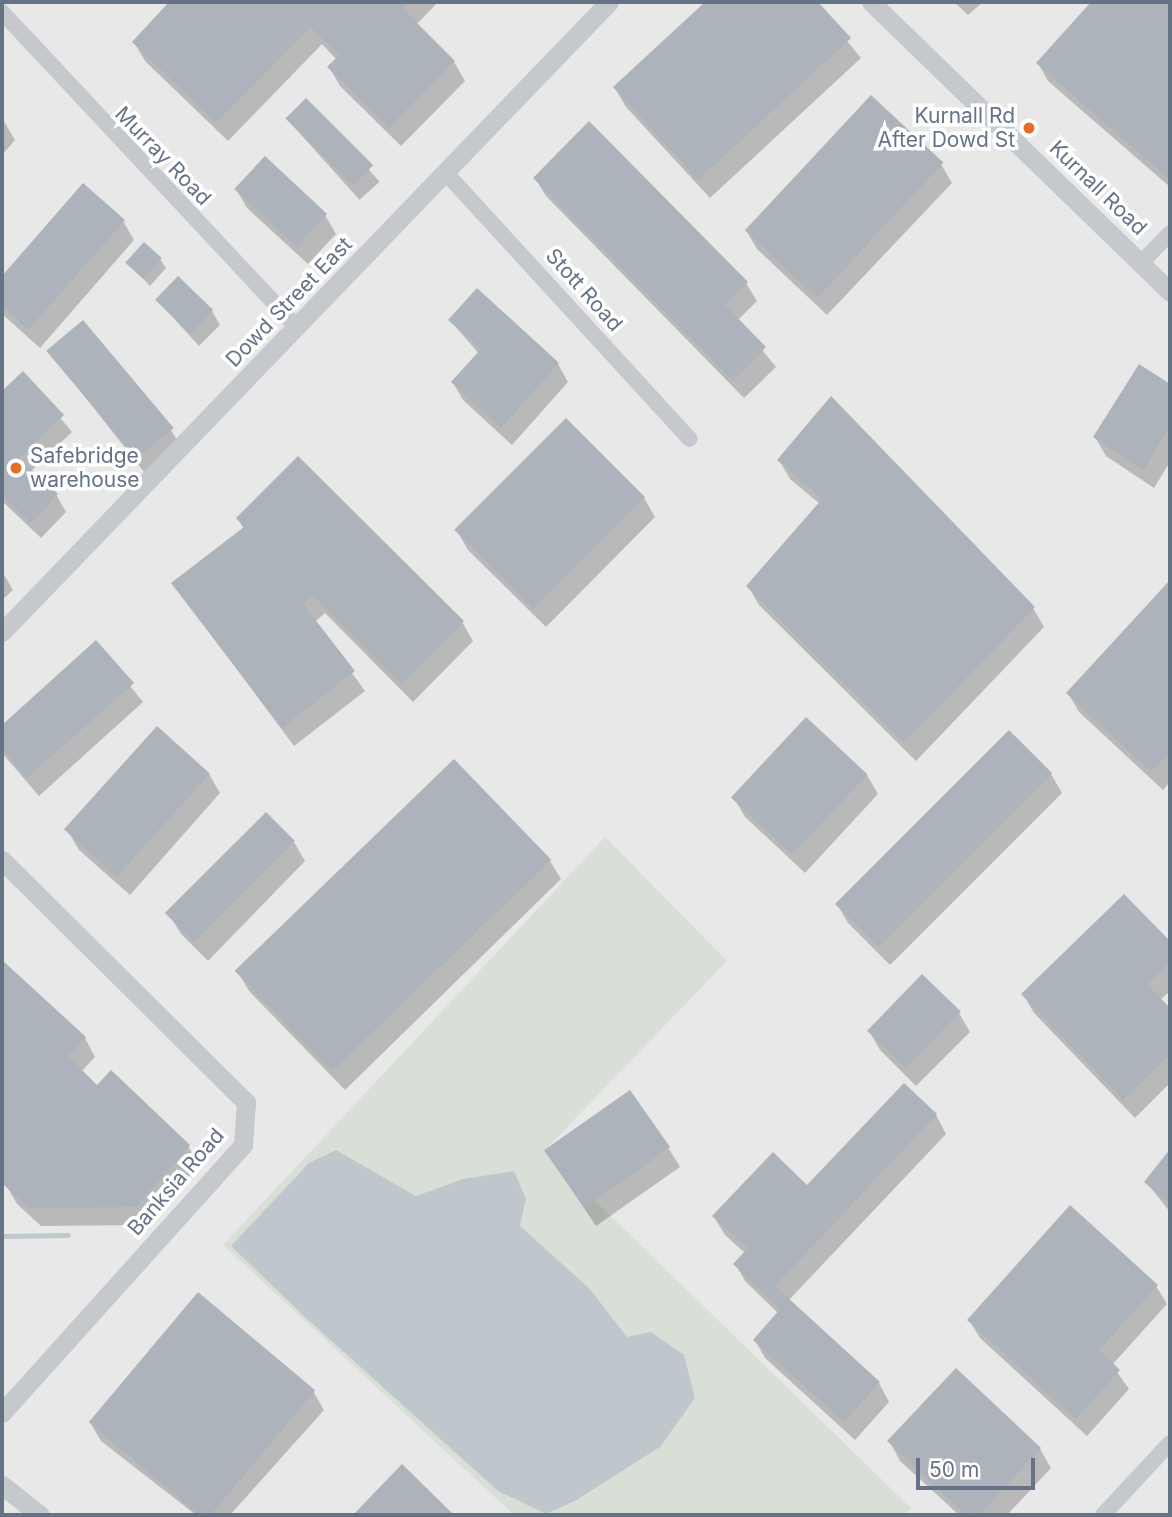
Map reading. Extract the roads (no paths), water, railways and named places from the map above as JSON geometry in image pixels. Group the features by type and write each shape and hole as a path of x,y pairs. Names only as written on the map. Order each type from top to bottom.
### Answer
{"street":[{"name":"Dowd Street East","path":"2,632 609,2"},
{"name":"Kurnall Road","path":"871,2 1170,292"},
{"name":"Murray Road","path":"2,12 297,327"},
{"name":"Stott Road","path":"445,172 690,439"},
{"path":"1142,262 1170,233"},
{"name":"Banksia Road","path":"2,860 246,1102 243,1145 2,1412"},
{"path":"1103,1515 1170,1443"},
{"path":"2,1485 40,1515"}],"waterway":[{"path":"2,1236 68,1235"}],"place":[{"name":"Kurnall Rd After Dowd St","path":"1029,128"},
{"name":"Safebridge warehouse","path":"16,468"}]}
